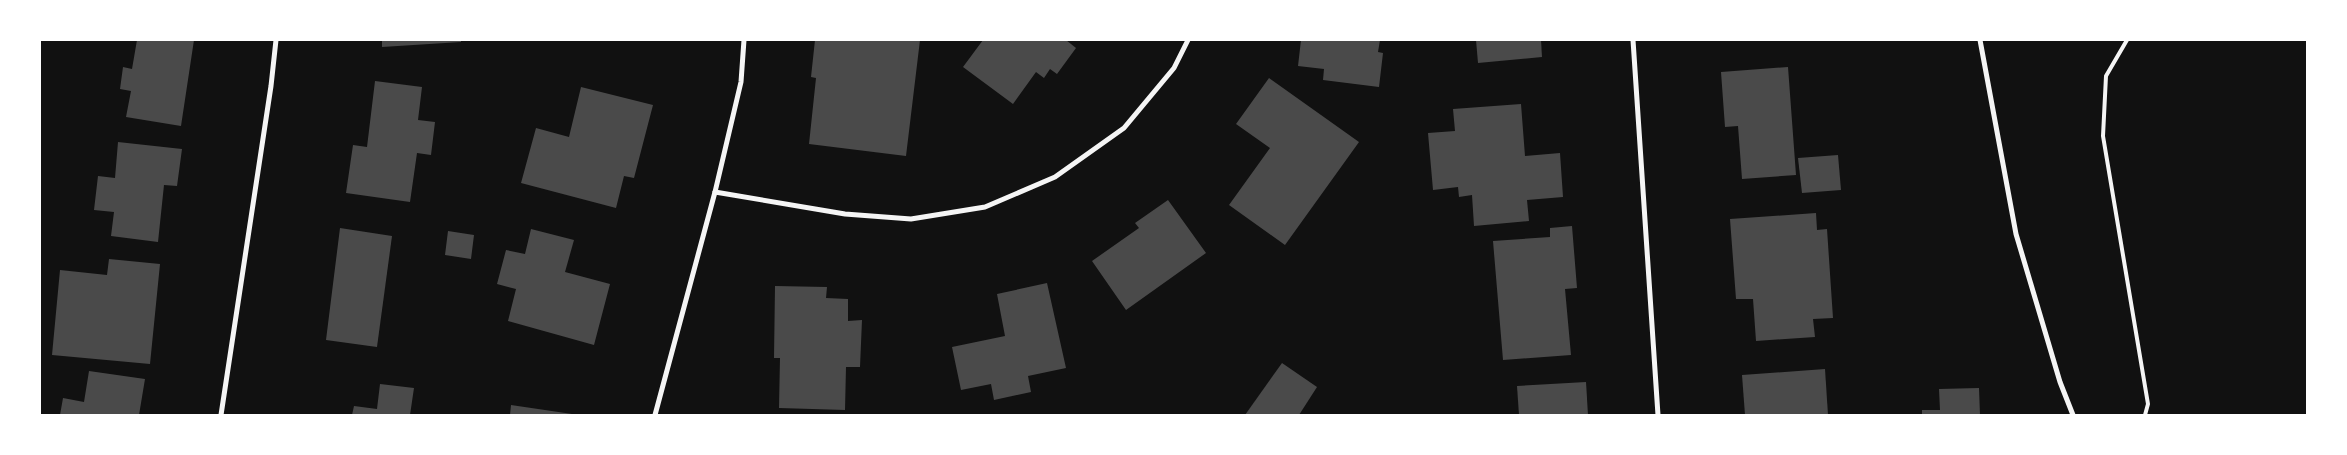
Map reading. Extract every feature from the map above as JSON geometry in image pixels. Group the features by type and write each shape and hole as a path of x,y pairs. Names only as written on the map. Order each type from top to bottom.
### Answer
{"street":[{"path":"221,415 271,86 276,40"},
{"path":"655,415 715,192 741,82 744,40"},
{"path":"715,192 845,214 911,219 984,207 1055,177 1124,128 1174,68 1188,40"},
{"path":"1632,40 1658,415"},
{"path":"1980,40 2016,234 2060,382 2073,415"}],"lane":[{"path":"2126,40 2106,76 2103,136 2148,404 2145,415"}],"building":[{"path":"137,40 194,40 181,126 126,117 131,91 120,89 123,67 132,69"},
{"path":"382,40 461,40 461,42 382,47"},
{"path":"815,40 920,40 906,156 809,144 816,78 811,77"},
{"path":"983,40 1066,40 1076,48 1057,74 1050,69 1044,78 1036,72 1013,104 963,67"},
{"path":"1301,40 1380,40 1378,52 1383,53 1379,87 1323,80 1324,69 1298,66"},
{"path":"1476,40 1541,40 1542,57 1478,63"},
{"path":"1788,67 1796,175 1742,179 1738,126 1725,127 1721,72"},
{"path":"1269,78 1359,142 1285,245 1229,205 1270,148 1236,124"},
{"path":"375,81 422,87 418,120 435,122 431,155 417,153 410,202 346,193 353,145 367,147"},
{"path":"581,87 653,105 634,178 624,176 616,208 521,183 536,128 569,137"},
{"path":"1521,104 1525,156 1560,153 1563,197 1527,200 1529,221 1474,226 1472,195 1459,197 1458,187 1433,190 1428,133 1455,131 1453,109"},
{"path":"118,142 182,149 177,186 164,185 158,242 111,236 114,212 94,210 98,176 115,178"},
{"path":"1838,155 1841,190 1802,193 1798,158"},
{"path":"1168,200 1206,253 1126,310 1092,261 1139,228 1135,223"},
{"path":"1816,213 1817,230 1827,229 1833,318 1813,319 1815,337 1756,341 1753,299 1736,299 1730,219"},
{"path":"1572,226 1577,288 1565,289 1571,355 1503,360 1493,241 1550,237 1550,228"},
{"path":"340,228 392,236 377,347 326,340"},
{"path":"531,229 574,240 565,272 610,284 594,345 508,321 516,289 497,284 506,250 525,254"},
{"path":"448,231 474,235 471,259 445,255"},
{"path":"109,259 160,264 150,364 52,355 60,270 107,275"},
{"path":"1047,283 1066,368 1028,376 1031,392 994,400 991,384 961,390 952,347 1005,336 997,294"},
{"path":"775,286 827,287 826,298 848,299 848,321 862,320 860,367 846,367 845,410 779,408 780,358 774,358"},
{"path":"1282,363 1317,387 1299,415 1245,415"},
{"path":"1825,369 1828,415 1745,415 1742,375"},
{"path":"89,371 145,379 139,415 60,415 63,398 84,402"},
{"path":"1586,382 1588,415 1519,415 1517,386"},
{"path":"380,384 414,388 410,415 352,415 354,406 377,409"},
{"path":"1979,388 1980,415 1922,415 1922,410 1940,410 1939,389"},
{"path":"511,405 572,414 572,415 510,415"}]}
